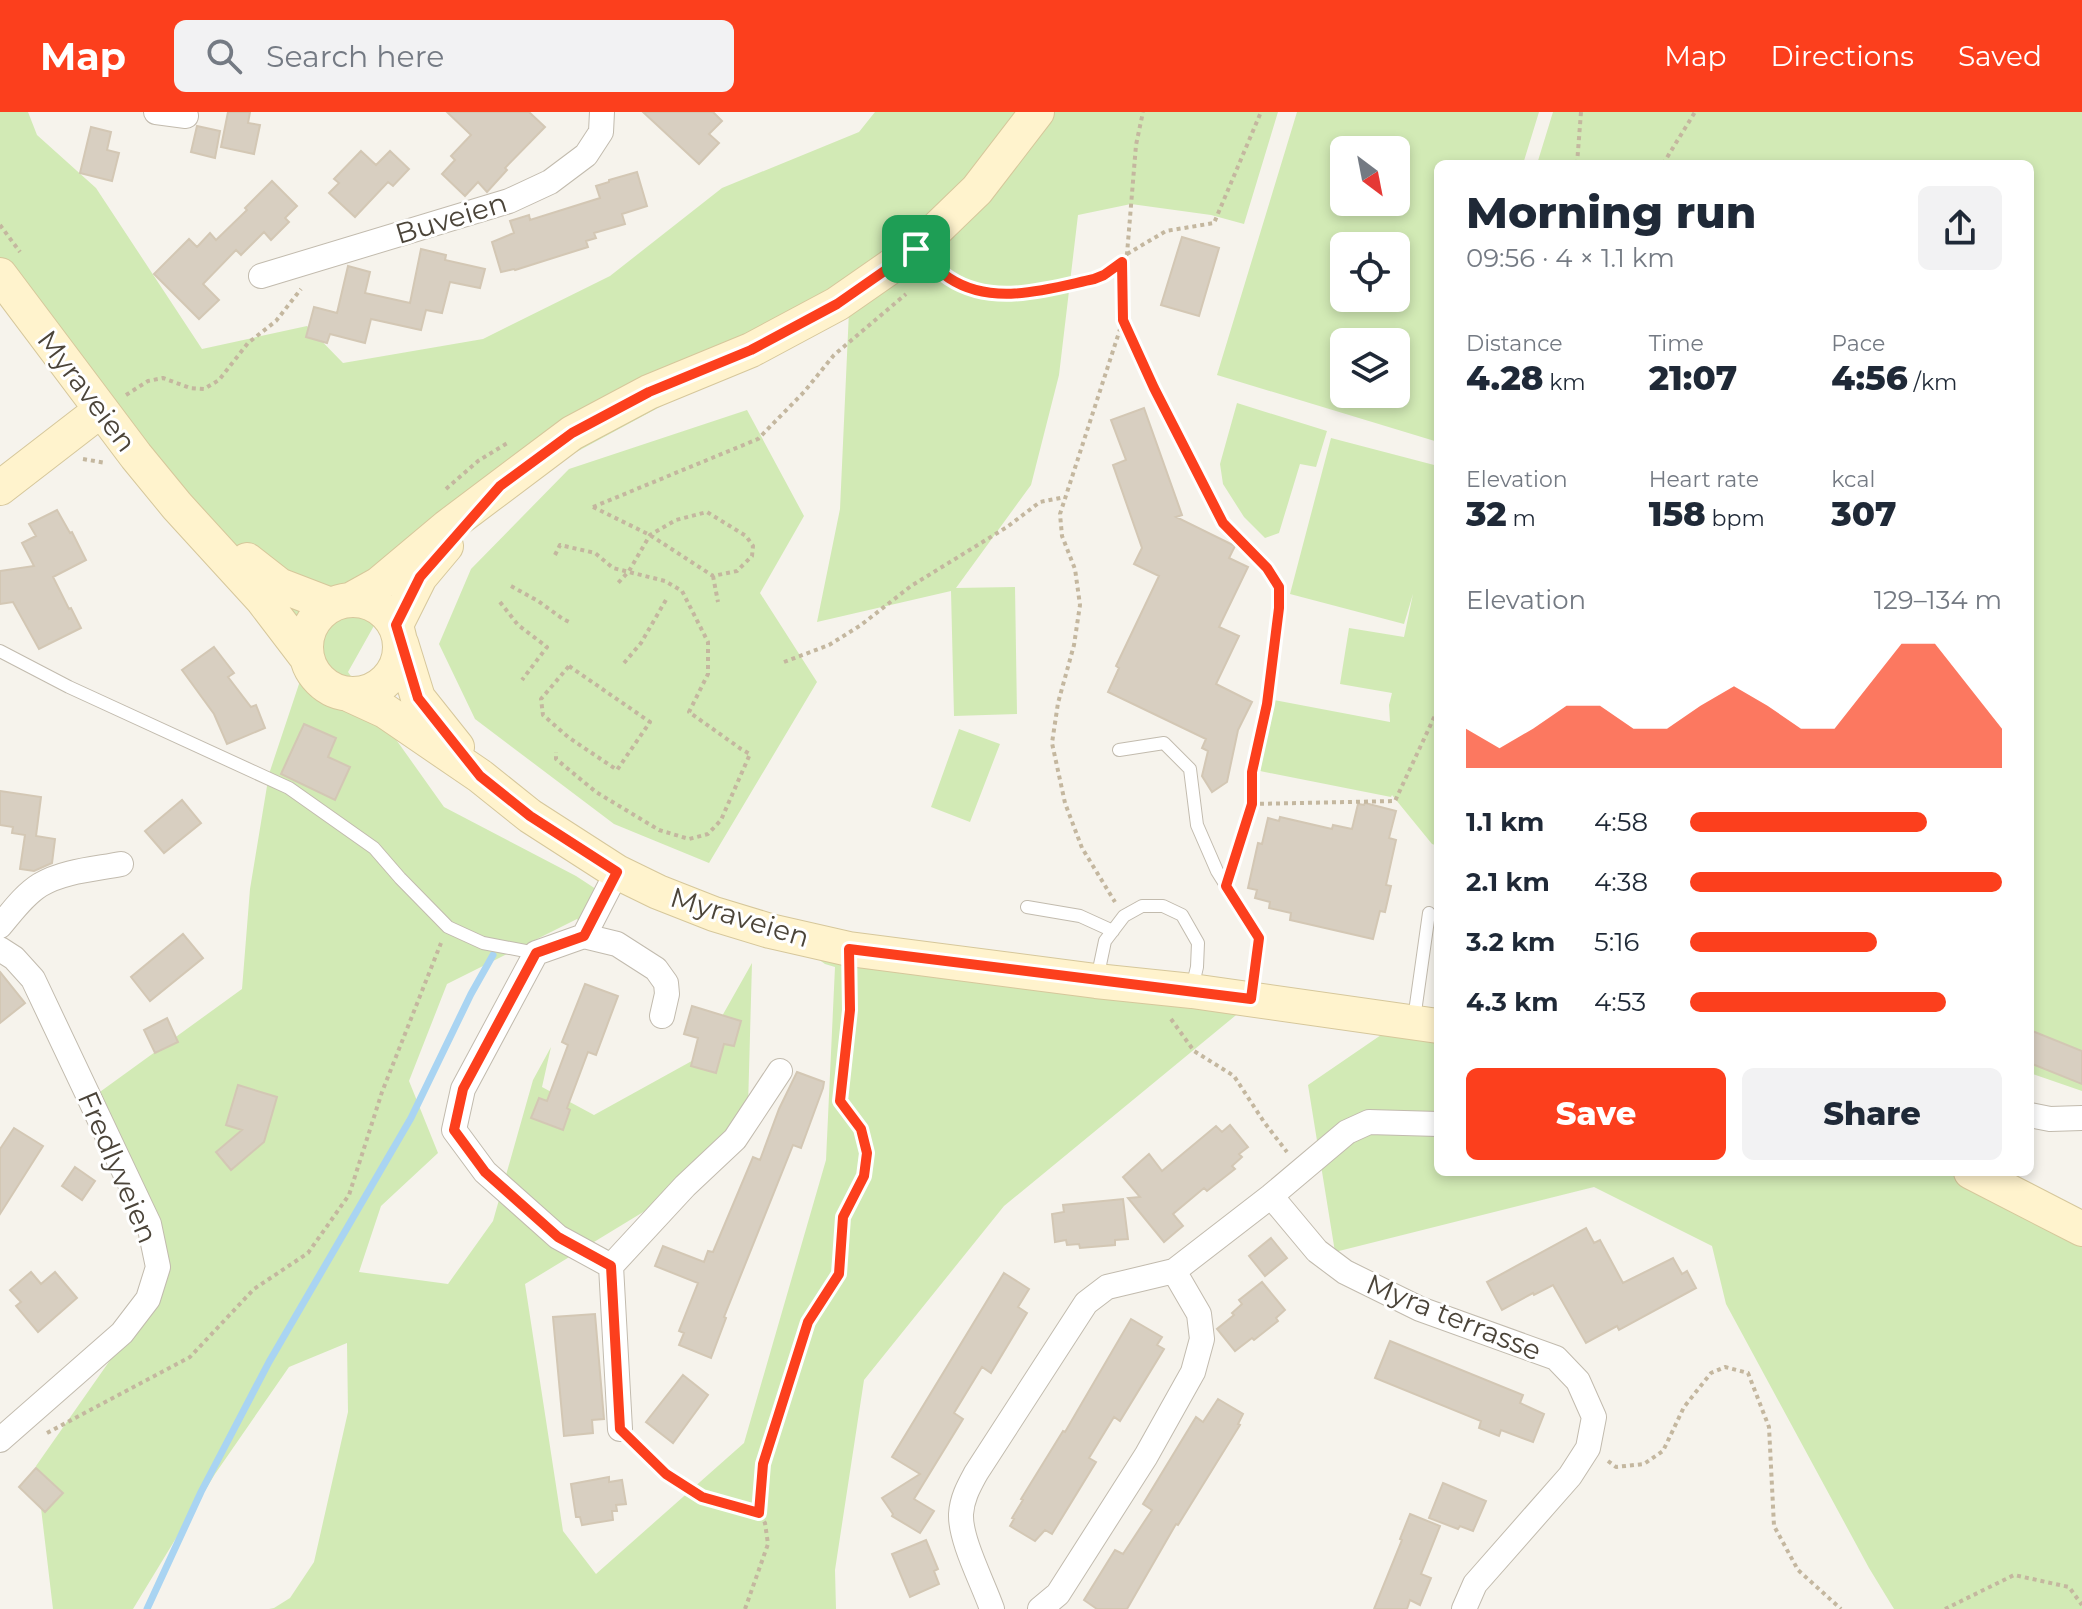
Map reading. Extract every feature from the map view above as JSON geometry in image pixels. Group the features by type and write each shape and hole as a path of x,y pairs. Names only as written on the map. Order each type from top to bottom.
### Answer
{"main road":[{"path":"500,486 420,577 398,634 399,660 384,683 365,693 348,694 330,689 318,679 307,658 306,641 316,616 379,584 500,486 572,433 649,392 751,350 837,304 916,249 977,190 1037,112"},
{"name":"Myraveien","path":"14,269 115,396 177,506 262,599 307,658"},
{"path":"0,488 115,396"},
{"name":"Myraveien","path":"177,506 279,585 341,602"},
{"path":"341,602 370,602 385,611 398,634"},
{"name":"Myraveien","path":"398,634 418,698 480,776"},
{"name":"Myraveien","path":"348,694 385,711 480,776 530,816 617,872 714,914 770,931 849,949 1192,991 1426,1024"},
{"path":"1979,1176 2082,1229"}],"street":[{"path":"156,112 186,116"},
{"name":"Buveien","path":"261,276 509,201 550,182 586,155 601,132 602,112"},
{"path":"0,926 27,895 42,884 70,874 121,864"},
{"path":"584,936 617,872"},
{"path":"611,1266 558,1237 485,1172 454,1130 463,1089 536,953 584,936 617,944 656,969 666,983 662,1016"},
{"name":"Fredlyveien","path":"0,949 14,958 33,979 149,1224 158,1267 148,1299 122,1333 1,1440"},
{"path":"620,1429 611,1266 685,1186 735,1139 780,1071"},
{"path":"2034,1116 2050,1119 2082,1118"},
{"path":"992,1609 964,1535 961,1513 965,1493 1086,1303 1107,1287 1174,1271 1347,1132 1369,1122 1434,1124"},
{"name":"Myra terrasse","path":"1271,1196 1317,1251 1345,1272 1420,1309 1556,1358 1578,1381 1594,1417 1588,1448"},
{"path":"1040,1609 1058,1594 1146,1456 1193,1372 1202,1339 1199,1314 1174,1271"},
{"path":"1464,1609 1475,1584 1570,1476 1588,1448"}],"lane":[{"path":"0,651 69,687 289,788 374,848 448,927 483,943 536,953"},
{"path":"1119,750 1164,743 1190,769 1197,825 1217,871 1259,938 1251,999"},
{"path":"1096,981 1105,941 1124,916 1142,906 1163,906 1182,915 1198,943 1192,991"},
{"path":"1027,907 1080,916 1113,931"},
{"path":"1426,1024 1429,913"}],"path":[{"path":"916,249 951,279 1005,295 1104,275 1122,262 1127,254 1136,145 1143,112"},
{"path":"1127,254 1166,231 1214,223 1261,112"},
{"path":"1577,160 1581,112"},
{"path":"1665,160 1695,112"},
{"path":"0,225 14,269"},
{"path":"1122,262 1123,320 1060,514 1062,536 1075,569 1080,605 1052,743 1065,803 1082,848 1124,916"},
{"path":"115,396 148,381 163,378 190,388 204,389 219,380 248,343 276,321 301,289 303,264"},
{"path":"618,583 629,571 650,535 676,520 707,512 746,536 753,546 752,556 737,571 713,576 650,535 593,507 758,439 804,392 834,355 916,286"},
{"path":"1123,320 1223,523 1267,568 1279,587 1267,704 1252,772 1252,804 1226,886"},
{"path":"443,491 478,461 513,439"},
{"path":"784,662 829,645 850,632 911,586 1007,527 1040,502 1066,497"},
{"path":"555,555 560,545 595,553 613,568 665,581 682,591 708,642 708,674 689,712 750,754 721,820 708,834 689,839 659,830 596,792 556,759 556,752"},
{"path":"713,576 718,602"},
{"path":"511,586 571,623"},
{"path":"624,663 641,643 667,598"},
{"path":"500,602 518,625 547,647 522,680"},
{"path":"569,666 650,722 617,770 568,737 543,715 541,699 569,666"},
{"path":"1252,804 1395,801 1434,718"},
{"path":"1,1440 43,1435 190,1357 254,1289 308,1253 349,1195 382,1092 448,927"},
{"path":"745,1609 768,1544 765,1523 759,1513 763,1464 808,1322 839,1274 843,1217 864,1176 867,1153 861,1129 840,1101 850,1010 849,949"},
{"path":"1169,1016 1194,1051 1234,1076 1291,1156"},
{"path":"1588,1448 1616,1467 1644,1464 1663,1451 1684,1407 1711,1373 1725,1367 1748,1373 1769,1427 1774,1526 1798,1570 1841,1609"},
{"path":"620,1429 666,1474 702,1497 759,1513"},
{"path":"1945,1609 2014,1575 2069,1587 2082,1605"}],"green space":[{"path":"0,112 28,112 37,135 96,188 202,349 307,326 343,363 483,339 610,276 722,188 859,132 875,112 1278,112 1244,224 1211,215 1131,204 1078,215 1059,375 1031,485 956,588 1015,587 1017,714 954,716 951,591 817,622 840,509 849,311 756,355 517,484 380,615 348,672 444,807 576,876 602,893 584,928 577,919 447,984 409,1081 438,1153 381,1206 359,1272 448,1284 493,1221 533,1080 551,1047 542,1087 594,1115 699,1057 752,963 748,1107 658,1203 525,1284 563,1531 596,1574 744,1443 826,1160 835,967 810,953 1241,1011 1004,1206 864,1380 835,1570 836,1609 269,1609 290,1598 314,1562 348,1412 347,1343 289,1367 215,1474 133,1609 53,1609 36,1466 120,1346 150,1253 86,1102 242,989 250,889 269,774 314,639 204,525 0,284"},
{"path":"1297,112 1539,112 1524,160 1434,160 1434,441 1217,375"},
{"path":"1553,112 2082,112 2082,1091 2034,1074 2034,160 1538,160"},
{"path":"1237,403 1327,431 1316,467 1300,464 1279,533 1265,538 1244,517 1223,484 1220,464"},
{"path":"747,410 804,516 760,593 817,682 709,863 614,824 475,719 439,644 471,569 569,469"},
{"path":"1331,438 1434,465 1434,845 1392,795 1260,771 1274,700 1390,722 1392,693 1340,684 1349,628 1404,637 1413,594 1404,624 1290,594"},
{"path":"959,729 1000,744 970,822 931,807"},
{"path":"1434,1030 1434,1176 1982,1176 2082,1230 2082,1609 1894,1609 1726,1304 1712,1246 1594,1187 1335,1252 1308,1085 1381,1035"}],"building":[{"path":"228,112 250,112 248,123 260,125 254,154 221,147"},
{"path":"447,112 529,112 545,127 505,168 507,170 487,192 478,182 465,196 442,174 455,160 451,156 471,135"},
{"path":"643,112 713,112 722,121 709,134 719,143 699,164"},
{"path":"197,126 220,131 215,158 191,152"},
{"path":"91,127 111,132 107,150 119,153 112,181 80,173"},
{"path":"361,151 376,165 390,151 409,169 393,186 388,182 355,217 329,193 339,183 334,179"},
{"path":"637,172 647,206 622,214 625,224 594,233 596,238 586,241 588,247 501,272 492,242 514,233 510,221 529,215 530,220 600,198 596,186"},
{"path":"272,181 297,206 285,218 289,222 271,240 264,232 241,255 236,250 203,284 219,300 199,319 154,274 189,239 197,247 210,233 216,240"},
{"path":"1182,237 1219,248 1199,316 1161,305"},
{"path":"421,249 446,255 445,260 485,269 480,288 450,282 442,313 426,310 421,330 371,319 365,343 330,334 327,343 306,337 314,307 337,313 348,266 370,272 365,293 410,303"},
{"path":"1144,408 1182,515 1176,517 1235,546 1229,558 1248,567 1219,627 1239,636 1216,684 1252,702 1238,730 1227,782 1212,792 1202,776 1208,751 1202,748 1206,739 1108,692 1119,668 1116,666 1159,576 1134,564 1142,548 1113,465 1126,460 1111,420"},
{"path":"57,510 86,560 53,577 81,628 39,649 13,602 0,604 0,571 34,566 22,543 36,536 29,524"},
{"path":"214,647 234,673 228,677 251,707 256,705 265,728 227,744 214,714 182,670"},
{"path":"304,724 336,738 328,757 350,767 335,800 281,774"},
{"path":"0,791 41,797 36,836 55,839 52,863 34,871 20,869 25,835 12,833 13,827 0,825"},
{"path":"182,800 201,823 164,853 145,831"},
{"path":"1358,804 1396,811 1389,838 1396,840 1386,885 1391,886 1385,912 1380,911 1373,939 1290,920 1291,913 1269,908 1270,902 1255,898 1257,890 1248,888 1258,843 1262,844 1268,818 1279,821 1280,817 1332,829 1333,825 1352,829"},
{"path":"183,934 203,958 150,1001 131,977"},
{"path":"0,972 25,1003 0,1023"},
{"path":"585,984 618,996 596,1055 588,1052 567,1108 570,1110 563,1130 531,1118 539,1098 547,1101 568,1045 562,1042"},
{"path":"692,1006 741,1021 734,1046 724,1044 716,1073 691,1066 698,1038 684,1034"},
{"path":"167,1018 178,1042 155,1053 144,1030"},
{"path":"2034,1032 2082,1051 2082,1084 2034,1065"},
{"path":"797,1072 824,1082 823,1088 801,1148 793,1145 724,1317 711,1358 679,1345 684,1333 679,1331 698,1283 655,1266 663,1246 704,1262 708,1251 713,1252 753,1157 760,1160"},
{"path":"238,1085 277,1097 264,1142 231,1170 216,1152 242,1130 226,1125"},
{"path":"1230,1125 1248,1147 1239,1154 1242,1157 1232,1166 1235,1169 1207,1191 1204,1188 1173,1214 1183,1226 1164,1242 1128,1198 1140,1197 1123,1177 1149,1154 1162,1171 1216,1126 1222,1132"},
{"path":"14,1128 43,1146 0,1214 0,1149"},
{"path":"75,1167 95,1181 82,1200 62,1186"},
{"path":"1123,1199 1128,1239 1115,1240 1115,1245 1080,1248 1079,1244 1067,1245 1066,1240 1055,1242 1052,1214 1064,1212 1063,1205"},
{"path":"1586,1228 1594,1243 1600,1240 1623,1283 1673,1258 1682,1274 1687,1271 1696,1288 1619,1330 1617,1326 1586,1343 1553,1285 1502,1310 1487,1282"},
{"path":"1271,1238 1287,1258 1265,1276 1249,1256"},
{"path":"31,1272 41,1284 55,1272 77,1298 38,1332 16,1306 21,1302 10,1290"},
{"path":"1004,1273 1029,1289 1018,1307 1027,1313 991,1373 982,1367 954,1413 963,1419 914,1499 934,1511 920,1533 892,1516 882,1498 920,1474 892,1457"},
{"path":"1262,1282 1285,1310 1276,1318 1278,1321 1235,1351 1217,1329 1234,1315 1232,1313 1242,1304 1239,1300"},
{"path":"595,1314 604,1419 592,1420 593,1433 564,1436 553,1317"},
{"path":"1131,1319 1162,1337 1157,1345 1164,1349 1120,1421 1114,1417 1089,1458 1096,1462 1052,1534 1045,1530 1035,1541 1010,1526 1012,1518"},
{"path":"1390,1341 1523,1395 1520,1403 1544,1414 1533,1442 1501,1430 1499,1436 1479,1428 1481,1421 1375,1378"},
{"path":"683,1375 708,1395 673,1443 646,1422"},
{"path":"1218,1399 1243,1414 1240,1425 1176,1524 1127,1609 1097,1609 1084,1600 1115,1550 1123,1554 1152,1510 1143,1504 1196,1417 1203,1422"},
{"path":"36,1468 63,1493 45,1512 19,1487"},
{"path":"609,1477 609,1482 622,1480 626,1504 616,1505 617,1511 612,1511 613,1520 582,1525 580,1517 576,1517 571,1484"},
{"path":"1443,1483 1486,1501 1473,1531 1429,1518"},
{"path":"1410,1514 1440,1526 1421,1574 1431,1578 1420,1605 1410,1600 1407,1609 1374,1609 1402,1540"},
{"path":"926,1540 938,1569 934,1571 939,1584 910,1597 892,1554"}],"waterway":[{"path":"147,1609 201,1492 269,1362 411,1118 493,955"}],"route":[{"path":"916,249 951,279 1005,295 1094,279 1122,262 1123,320 1154,388 1223,523 1267,568 1279,587 1267,704 1252,772 1252,804 1226,886 1259,938 1251,999 849,949 850,1010 840,1101 861,1129 867,1153 864,1176 843,1217 839,1274 808,1322 763,1464 759,1513 702,1497 666,1474 620,1429 611,1266 558,1237 485,1172 454,1130 463,1089 536,953 584,936 617,872 530,816 480,776 418,698 396,625 420,577 500,486 572,433 649,392 751,350 837,304 916,249"}]}
